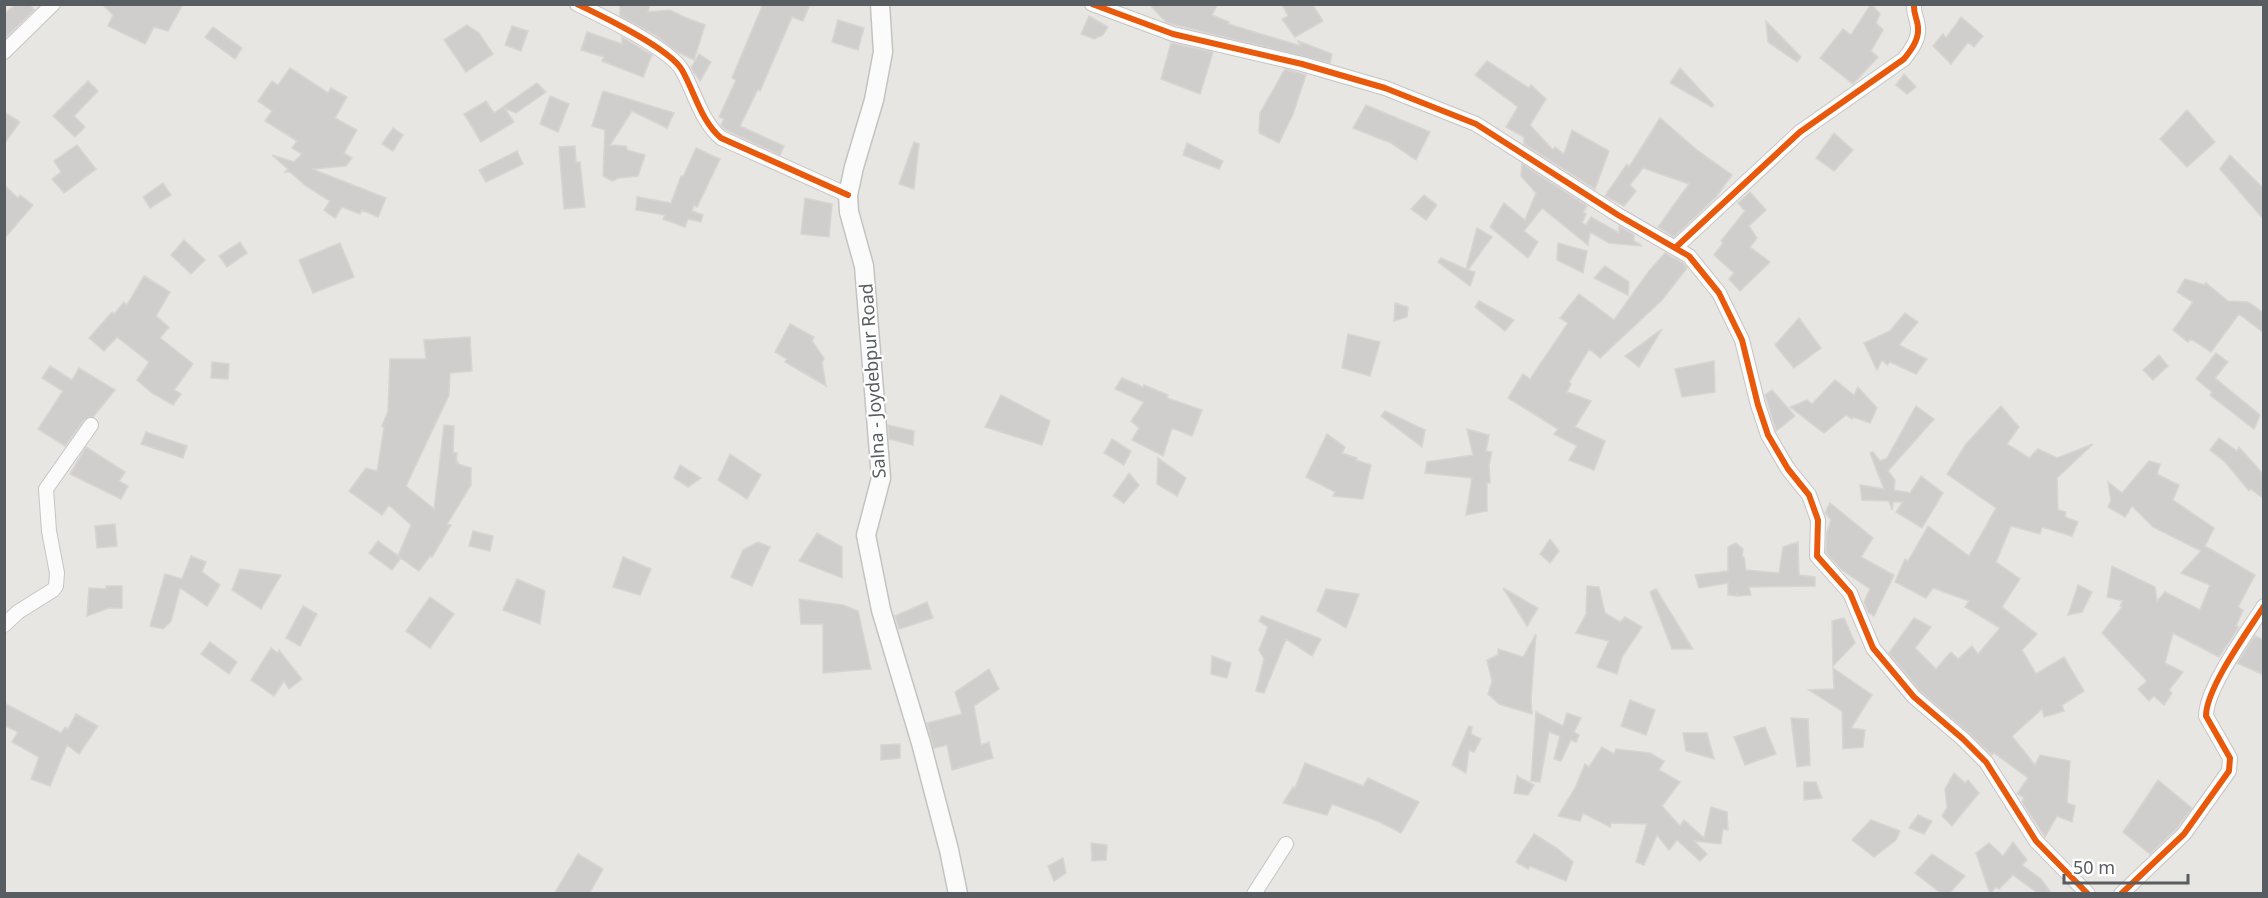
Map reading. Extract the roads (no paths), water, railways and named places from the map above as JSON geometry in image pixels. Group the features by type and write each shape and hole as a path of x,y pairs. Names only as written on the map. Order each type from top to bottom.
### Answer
{"main road":[{"name":"Salna - Joydebpur Road","path":"880,4 883,52 848,195 849,212 864,266 881,478 866,535 881,609 921,743 958,894"}],"street":[{"path":"4,52 53,4"},
{"path":"577,4 624,27 676,61 708,124 721,138 848,195"},
{"path":"1092,4 1173,34 1302,64 1385,88 1476,124 1618,215 1689,256 1719,293 1742,340 1768,435 1788,469 1809,495 1818,520 1817,556 1850,593 1873,648 1914,697 1986,762 2036,841 2088,894"},
{"path":"1675,248 1800,132 1904,59 1915,43 1919,29 1914,4"},
{"path":"4,625 18,612 56,586 57,573 49,531 46,489 91,425"},
{"path":"2121,894 2184,834 2229,771 2230,758 2206,716 2206,710 2218,681 2264,606"},
{"path":"1254,894 1286,844"}]}
